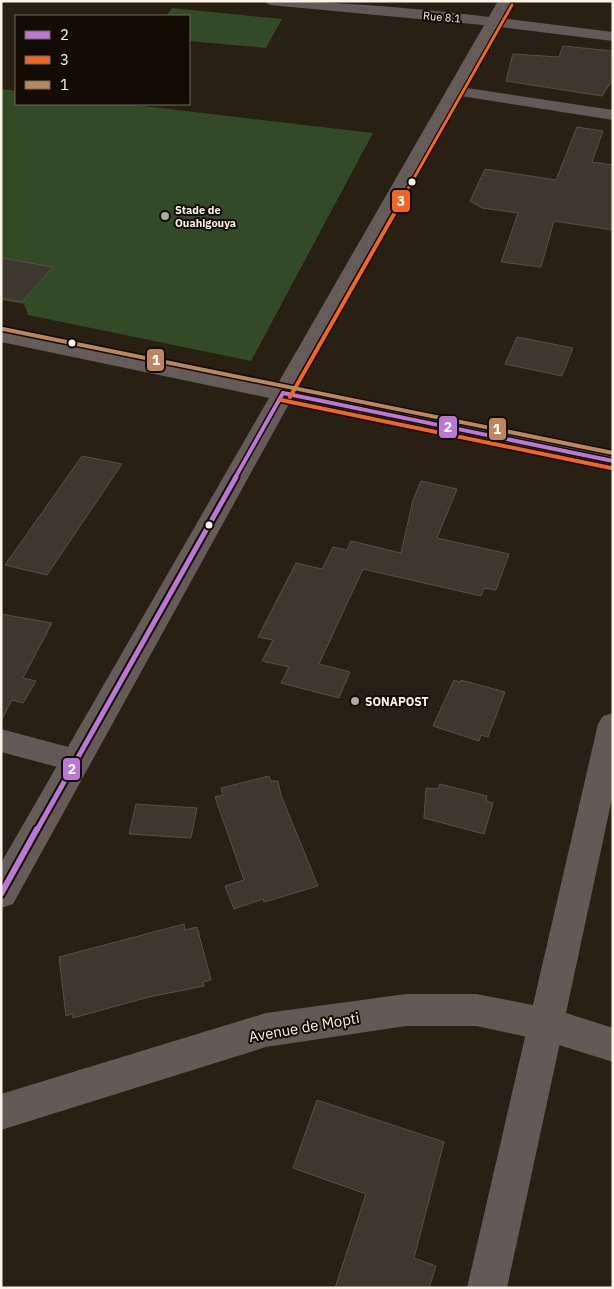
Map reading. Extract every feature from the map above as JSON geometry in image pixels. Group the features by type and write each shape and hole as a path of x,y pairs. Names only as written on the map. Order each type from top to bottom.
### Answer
{"main road":[{"path":"1,894 505,1"},
{"path":"1,336 613,462"},
{"path":"546,1024 613,724"},
{"name":"Avenue de Mopti","path":"1,1112 266,1030 406,1010 476,1010 546,1024 613,1045"}],"street":[{"name":"Rue 8.1","path":"270,1 492,22 613,37"},
{"path":"454,91 613,115"},
{"path":"1,740 76,760"},
{"path":"487,1288 546,1024"}],"green space":[{"path":"172,8 282,19 266,48 190,41 190,15 167,15"},
{"name":"Stade de Ouahigouya","path":"1,89 15,91 15,105 135,105 373,133 251,361 28,315 24,304 1,300"}],"building":[{"path":"563,46 613,51 613,79 602,96 506,81 513,54 559,57"},
{"path":"577,127 603,131 592,162 613,165 613,230 554,221 541,267 501,262 518,213 482,208 470,201 485,169 556,180"},
{"path":"1,258 53,267 22,302 1,298"},
{"path":"517,337 573,348 562,376 505,364"},
{"path":"82,456 122,464 47,575 5,565"},
{"path":"421,481 457,489 437,538 509,554 496,590 484,588 481,596 363,569 319,664 350,672 339,698 281,683 289,667 262,661 273,640 258,637 296,563 322,569 333,547 347,550 351,541 401,553 413,500"},
{"path":"1,614 52,623 23,678 36,681 23,703 12,700 1,721"},
{"path":"454,680 460,682 461,680 505,692 488,737 481,735 479,741 433,726"},
{"path":"269,776 271,781 278,781 281,795 318,886 264,902 263,899 234,909 225,886 244,880 215,797 223,795 221,788"},
{"path":"440,784 487,796 486,801 493,803 484,834 424,818 426,788 438,789"},
{"path":"136,804 197,808 191,838 129,834"},
{"path":"184,924 185,930 197,927 211,980 203,982 204,986 149,997 73,1018 72,1014 66,1016 59,957"},
{"path":"317,1100 444,1142 414,1258 436,1266 429,1288 335,1288 366,1194 293,1168"}],"transit line":[{"name":"3","path":"290,397 512,5"},
{"name":"1","path":"3,329 613,453"},
{"name":"2","path":"283,393 613,461"},
{"name":"2","path":"1,894 283,393"},
{"name":"3","path":"281,400 611,468"}],"place":[{"name":"Stade de Ouahigouya","path":"165,216"},
{"name":"SONAPOST","path":"355,701"}]}
